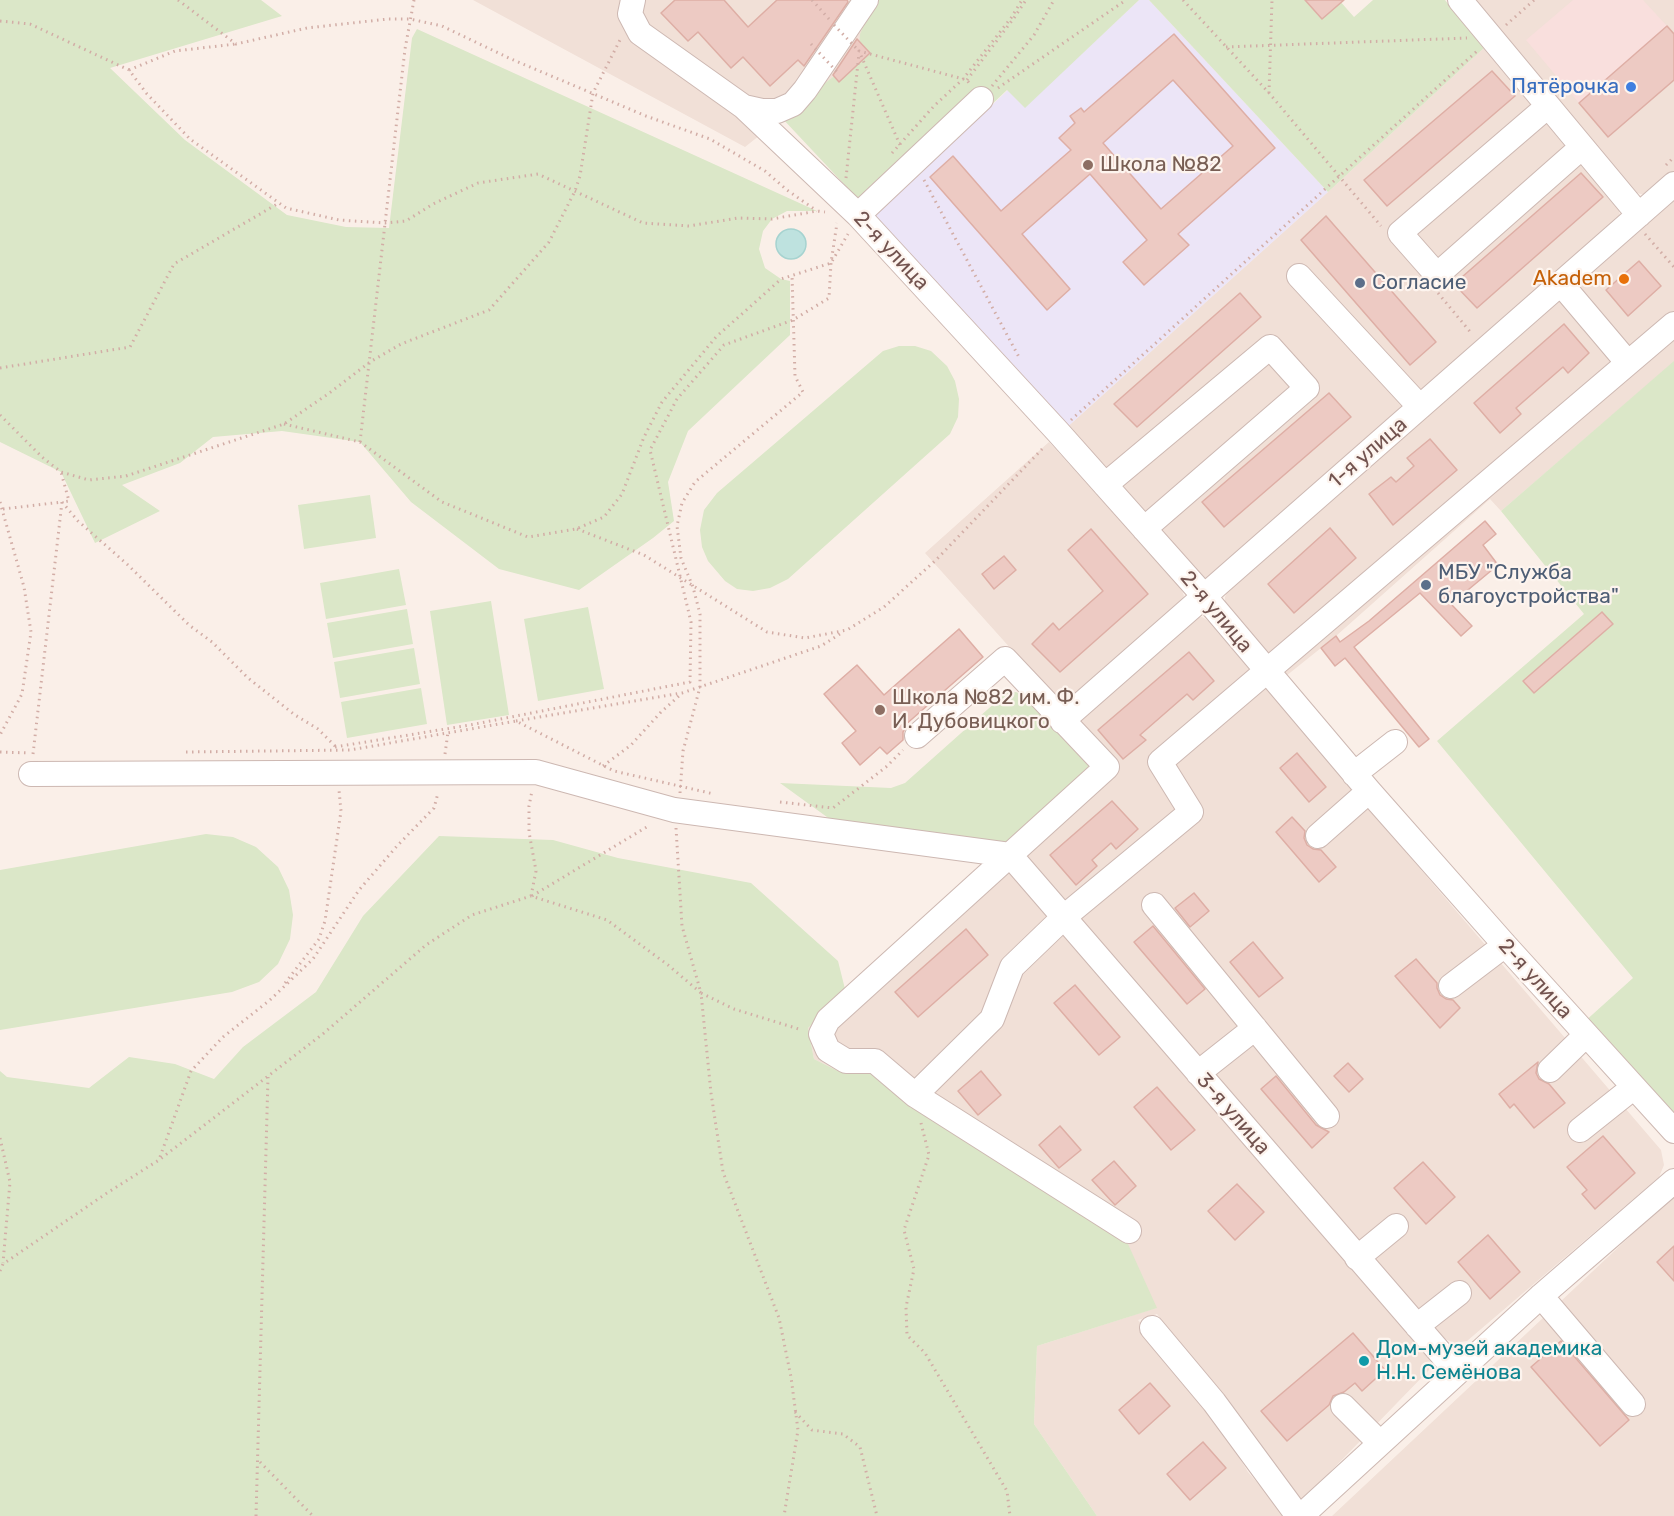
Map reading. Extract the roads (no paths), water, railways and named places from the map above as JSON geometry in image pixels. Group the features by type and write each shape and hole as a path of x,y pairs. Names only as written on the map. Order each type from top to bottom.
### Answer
{"street":[{"name":"2-я улица","path":"633,0 630,14 640,33 744,107 850,206 1058,432 1204,596 1361,783 1674,1131"},
{"path":"744,107 777,111 792,104 805,90 866,0"},
{"path":"1460,0 1639,215"},
{"path":"850,206 908,154 981,99"},
{"path":"1548,106 1400,233 1437,275 1582,147"},
{"name":"1-я улица","path":"1062,721 1485,349 1562,285 1674,184"},
{"path":"1299,276 1420,407"},
{"path":"1562,285 1628,363"},
{"path":"915,1095 992,1019 1012,967 1064,917 1191,812 1160,762 1674,324"},
{"path":"1105,485 1270,346 1306,388 1144,529"},
{"path":"917,736 1005,659 1107,767 828,1020 821,1034 828,1050 846,1061 875,1061 915,1095 1129,1230"},
{"path":"1318,836 1395,742"},
{"path":"32,774 338,762 442,773 536,772 674,810 1010,855"},
{"name":"3-я улица","path":"1010,855 1456,1372"},
{"path":"1154,905 1327,1116"},
{"path":"1451,986 1505,945"},
{"path":"1198,1073 1254,1028"},
{"path":"1550,1070 1586,1035"},
{"path":"1580,1130 1634,1088"},
{"path":"1152,1328 1214,1402 1299,1516 1541,1296 1674,1181"},
{"path":"1357,1258 1396,1226"},
{"path":"1416,1326 1460,1293"},
{"path":"1541,1296 1633,1404"},
{"path":"1343,1406 1380,1443"}],"water":[{"path":"791,229 802,233 806,244 802,255 791,259 780,255 776,244 780,233"}],"place":[{"name":"Пятёрочка","path":"1631,87"},
{"name":"Школа №82","path":"1088,165"},
{"name":"Akadem","path":"1624,279"},
{"name":"Согласие","path":"1360,283"},
{"name":"МБУ \"Служба благоустройства\"","path":"1426,585"},
{"name":"Школа №82 им. Ф. И. Дубовицкого","path":"880,710"},
{"name":"Дом-музей академика Н.Н. Семёнова","path":"1364,1361"}]}
